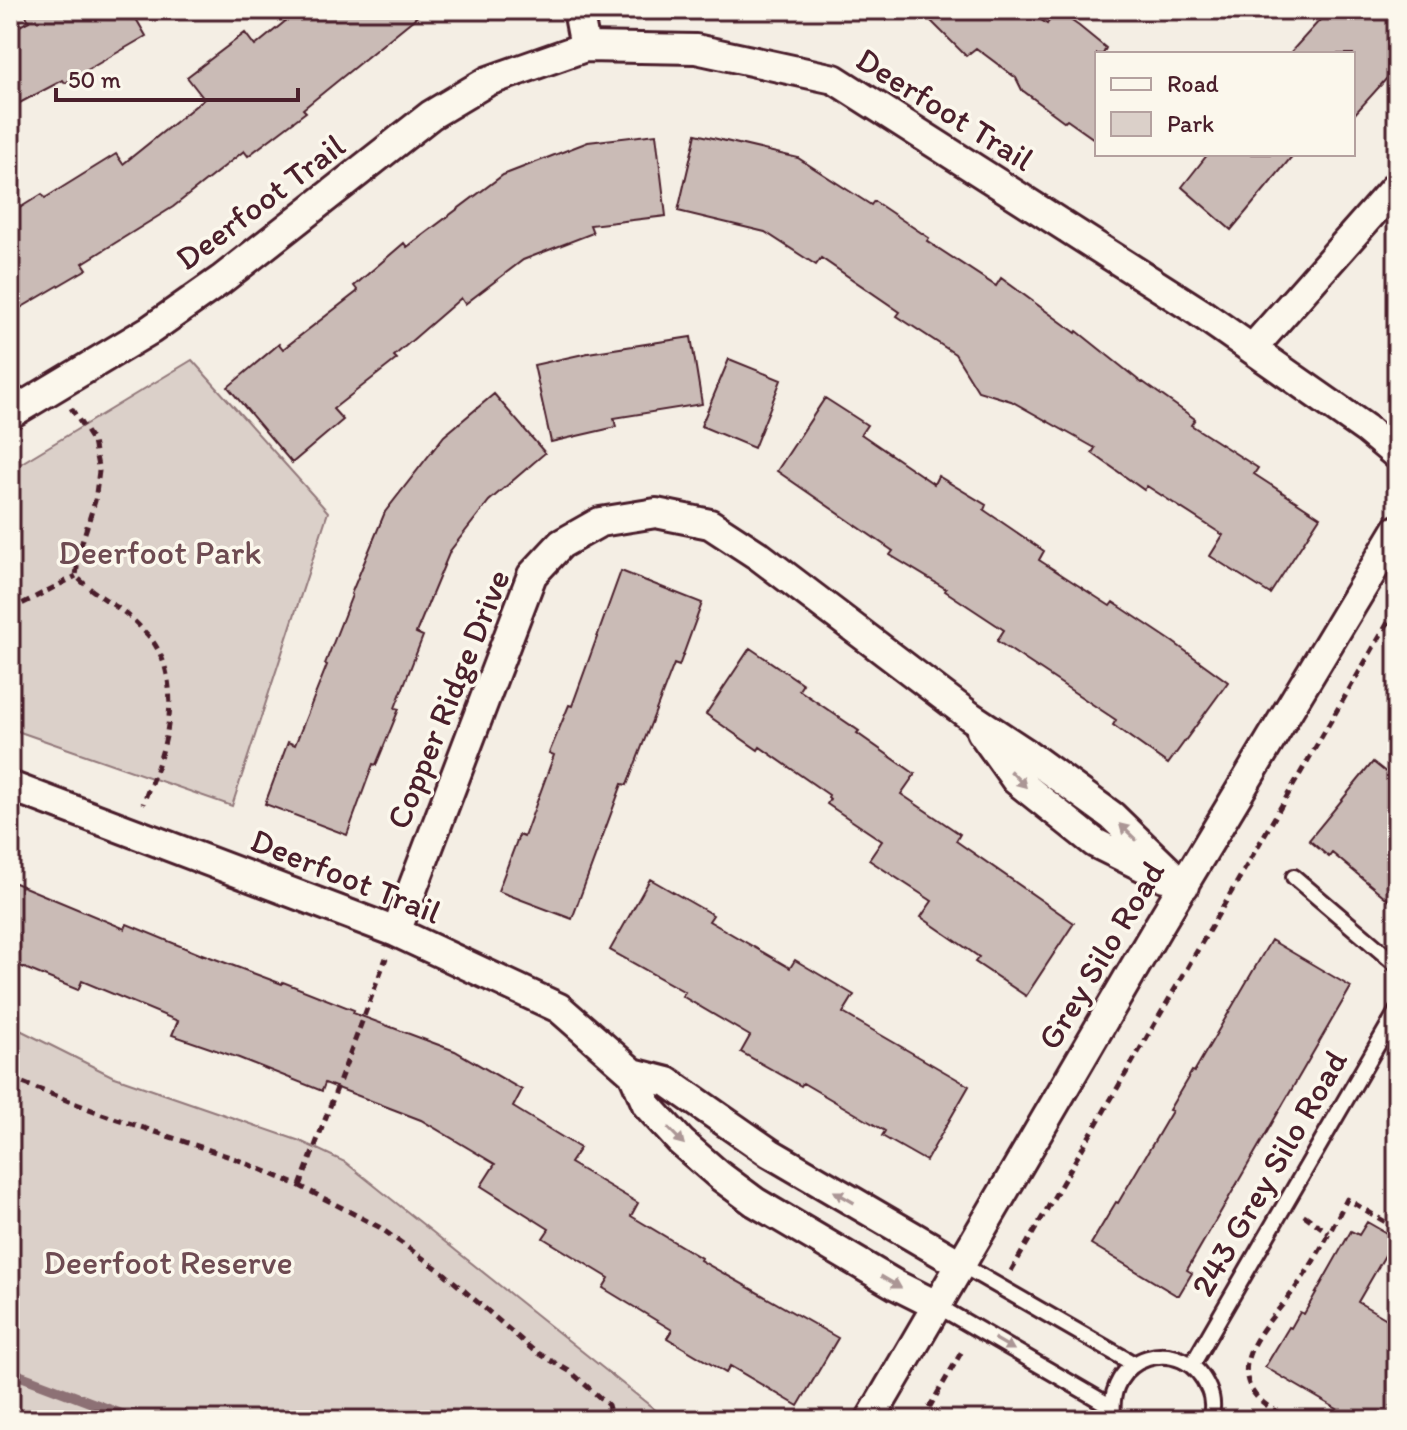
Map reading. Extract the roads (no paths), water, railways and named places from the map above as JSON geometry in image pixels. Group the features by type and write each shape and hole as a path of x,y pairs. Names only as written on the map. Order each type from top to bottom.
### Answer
{"street":[{"path":"578,10 585,47"},
{"name":"Deerfoot Trail","path":"10,414 150,330 221,280 431,115 488,81 585,47 696,49 834,79 1199,312 1366,429 1397,455"},
{"path":"1252,349 1397,185"},
{"name":"Copper Ridge Drive","path":"396,932 532,575 561,544 600,522 656,513 710,524 759,556 971,717 1016,780 1095,843 1184,886"},
{"name":"Grey Silo Road","path":"870,1420 1397,530"},
{"name":"Deerfoot Trail","path":"10,786 396,932 559,1008 633,1073 647,1105 681,1142 720,1176 755,1202 896,1285 936,1305"},
{"name":"Deerfoot Trail","path":"633,1073 668,1082 770,1153 960,1264"}],"lane":[{"path":"1294,877 1397,965"},
{"name":"243 Grey Silo Road","path":"1192,1365 1397,1011"},
{"path":"960,1264 1134,1364"},
{"path":"936,1305 1113,1414 1115,1389 1124,1372 1139,1361 1156,1356 1175,1357 1192,1365 1204,1378 1212,1395 1210,1420"}],"waterway":[{"path":"10,1368 21,1376 137,1420"}],"park label":[{"name":"Deerfoot Park","path":"160,552"},
{"name":"Deerfoot Reserve","path":"168,1262"}]}
